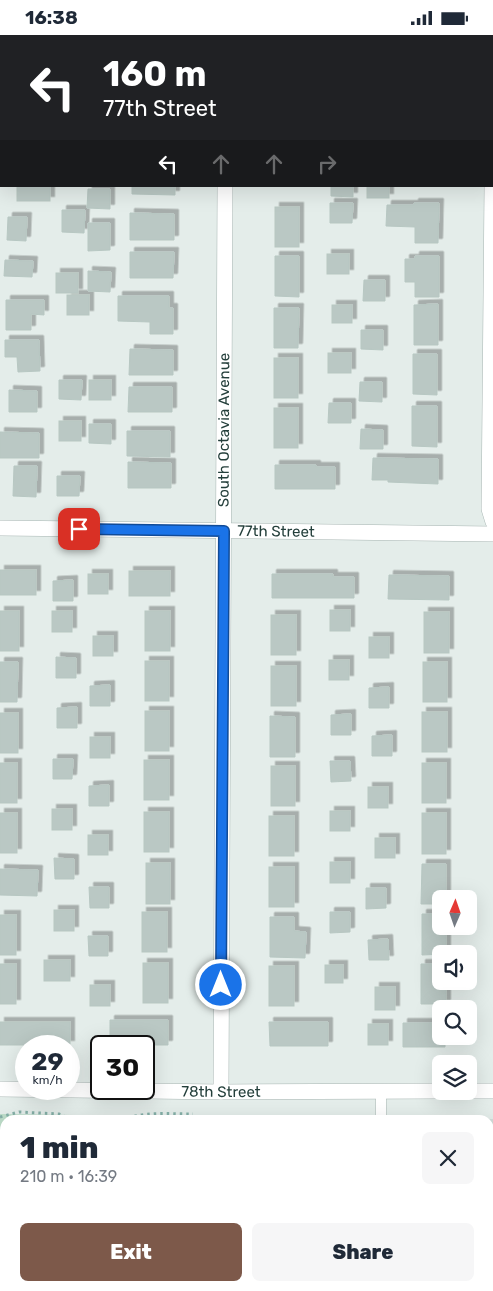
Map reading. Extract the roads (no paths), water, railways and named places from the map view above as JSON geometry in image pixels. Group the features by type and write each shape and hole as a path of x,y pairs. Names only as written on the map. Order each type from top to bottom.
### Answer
{"street":[{"name":"South Octavia Avenue","path":"221,1092 226,187"},
{"path":"492,187 489,509 493,522"},
{"name":"77th Street","path":"0,528 493,534"},
{"name":"78th Street","path":"0,1089 221,1092 432,1091"},
{"path":"477,1091 493,1091"}],"lane":[{"path":"381,1091 381,1115"}]}
